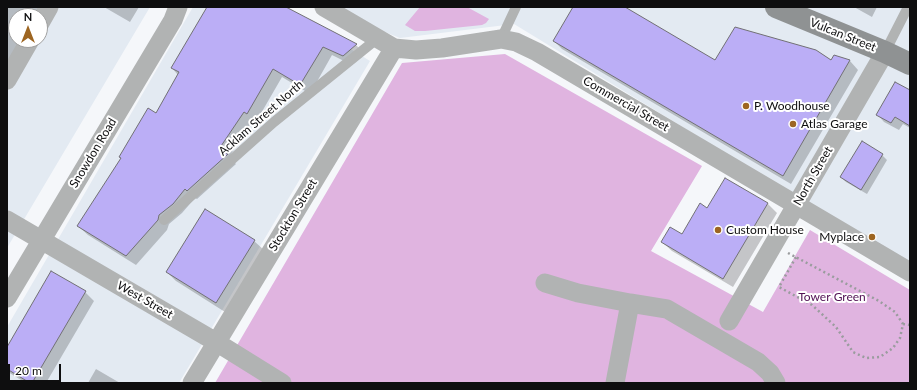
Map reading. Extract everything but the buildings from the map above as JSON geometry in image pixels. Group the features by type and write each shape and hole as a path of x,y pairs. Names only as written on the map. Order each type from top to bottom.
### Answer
{"street":[{"name":"Snowdon Road","path":"7,298 173,20 178,7"},
{"name":"Commercial Street","path":"324,7 394,48 416,50 442,48 500,39 516,42 537,52 910,272"},
{"name":"Vulcan Street","path":"776,7 885,52 910,64"},
{"path":"7,80 25,48"},
{"name":"Stockton Street","path":"192,383 394,48"},
{"name":"North Street","path":"728,321 885,52"},
{"name":"West Street","path":"7,220 216,342 282,383"},
{"path":"545,283 578,293 667,309 758,362 770,373 776,383"},
{"path":"615,383 630,303"}],"lane":[{"path":"500,39 516,7"},
{"path":"885,52 908,7"},
{"name":"Acklam Street North","path":"164,220 274,122 378,38"}],"path":[{"path":"773,245 879,301 895,312 904,324"},
{"path":"796,257 779,287 812,305 836,327 853,352 866,358 880,357 893,348 900,338 904,324"},
{"path":"904,324 910,324"}],"shaded area":[{"path":"7,7 150,7 7,248"},
{"path":"193,7 283,7 370,61 179,383 7,383 7,327"},
{"path":"321,7 910,7 910,266 514,24 400,38"}],"green space":[{"path":"420,7 467,7 489,19 482,25 415,31 405,25"},
{"name":"Tower Green","path":"505,54 702,166 651,251 763,312 810,230 910,290 910,383 215,383 402,63"}],"place":[{"name":"P. Woodhouse","path":"746,106"},
{"name":"Atlas Garage","path":"793,124"},
{"name":"Custom House","path":"718,230"},
{"name":"Myplace","path":"872,237"}]}
